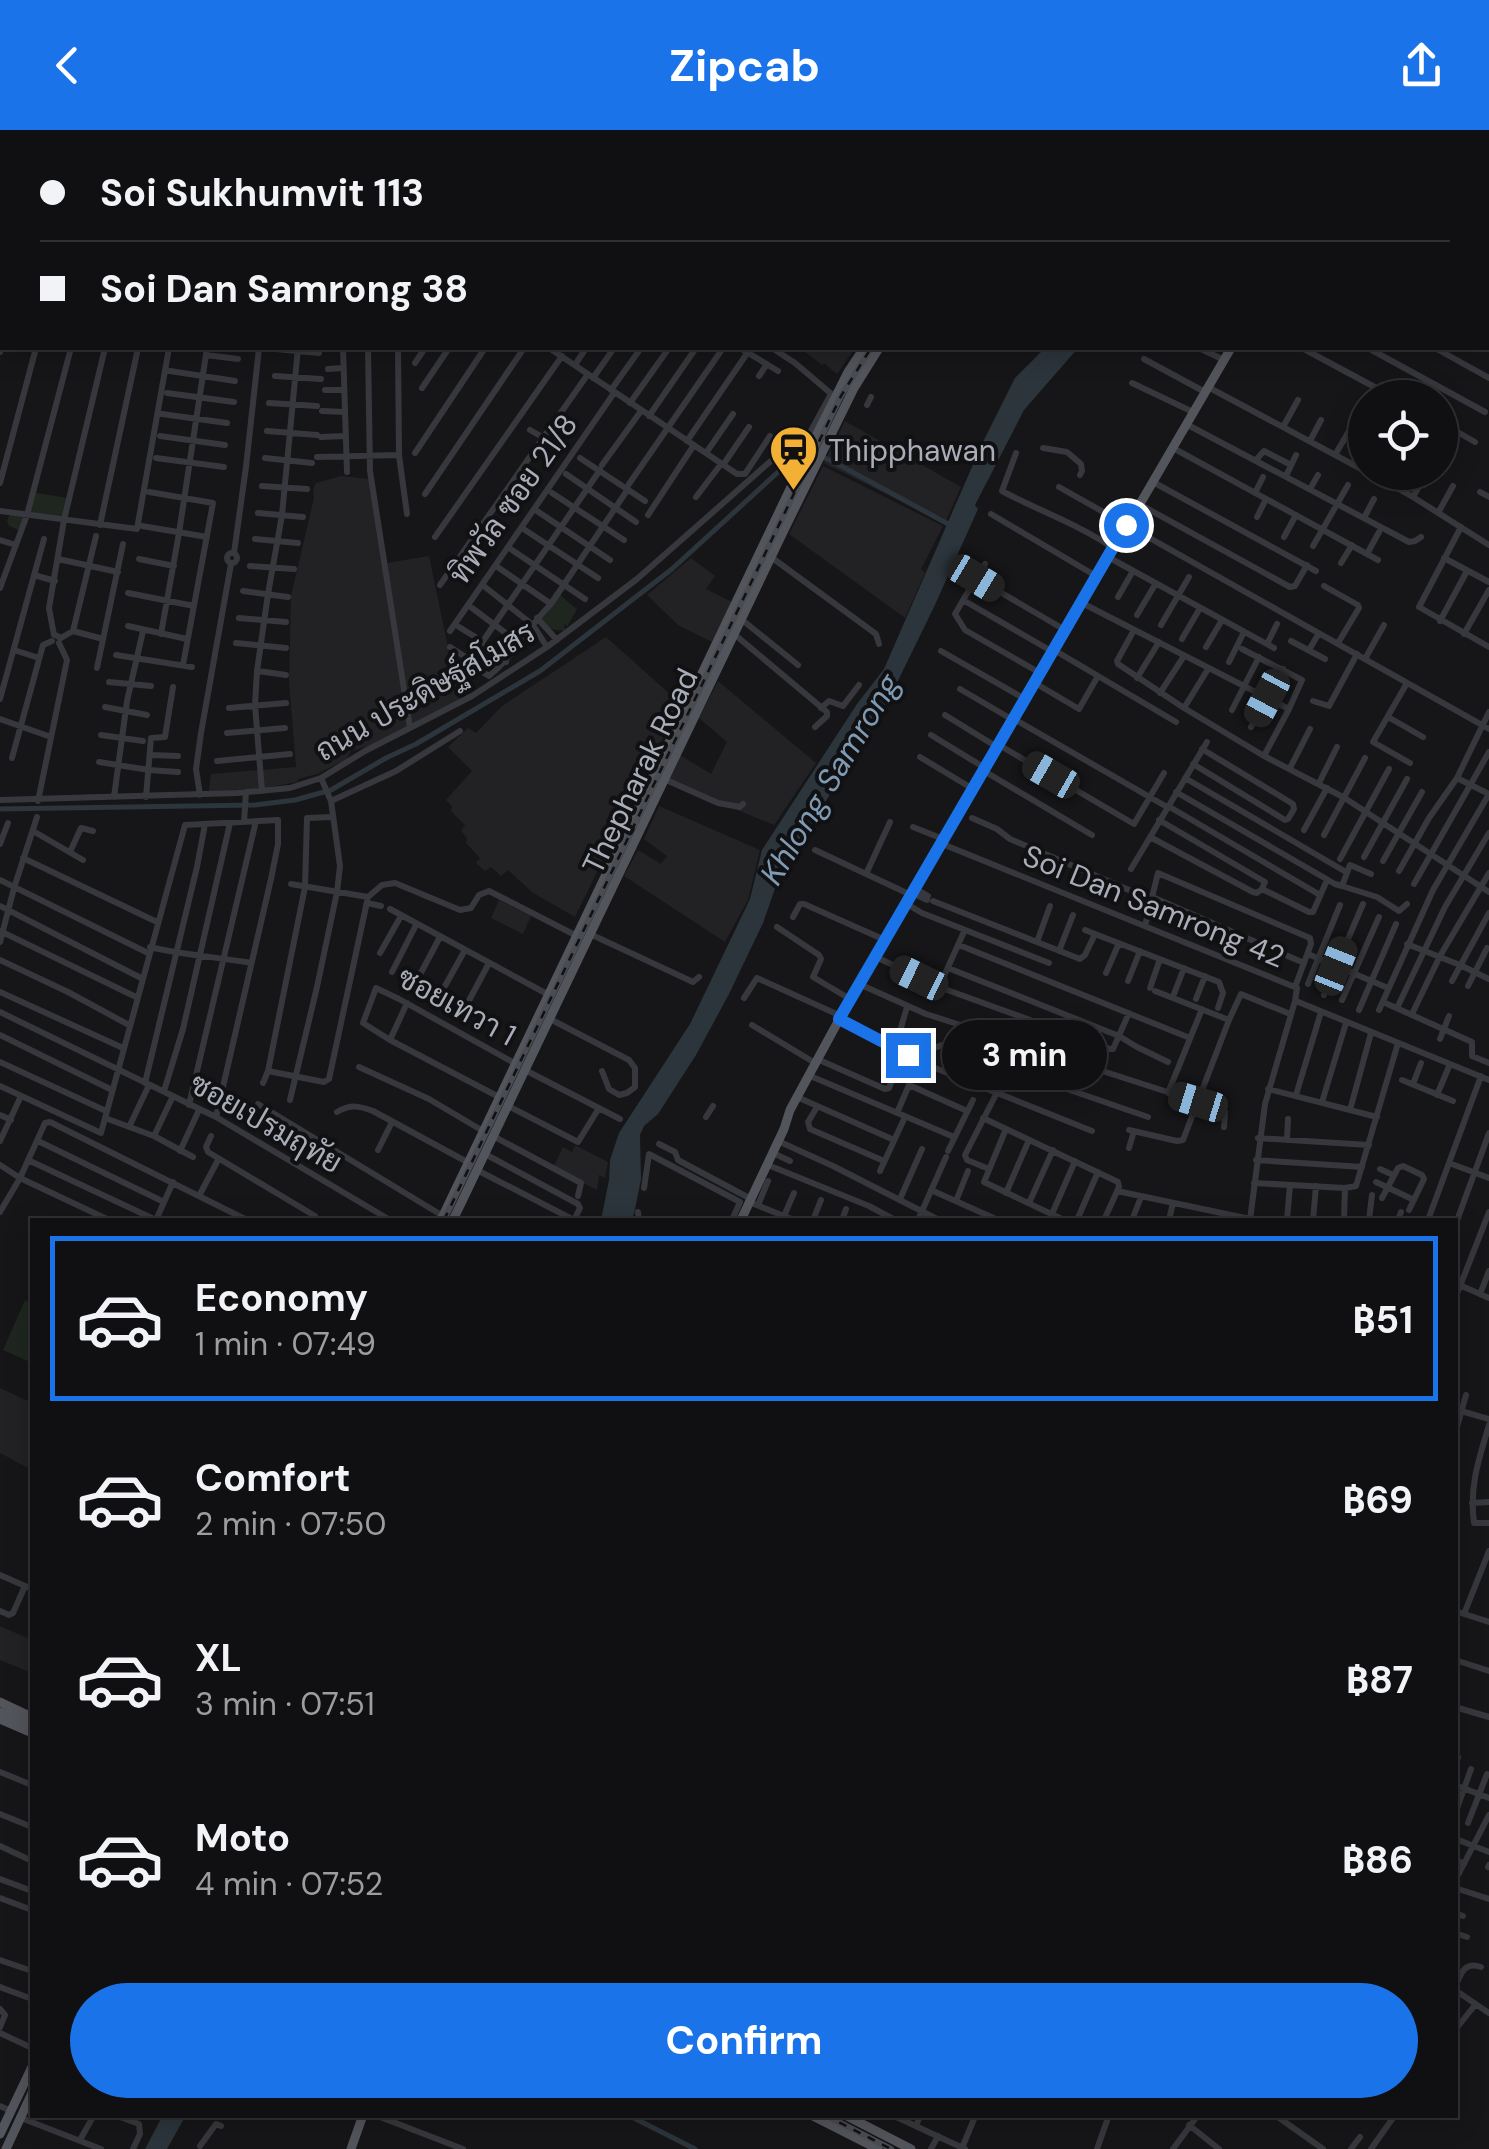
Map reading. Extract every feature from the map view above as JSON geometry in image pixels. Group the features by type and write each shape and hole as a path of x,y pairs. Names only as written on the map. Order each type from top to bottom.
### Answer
{"main road":[{"name":"Thepharak Road","path":"521,1067 550,1019 664,780 795,460 814,441 833,395 863,350"},
{"name":"Thepharak Road","path":"446,1218 521,1067 577,936 734,634 854,388 879,350"},
{"path":"742,1218 753,1202 797,1097 850,999 942,841 967,816 973,789 984,769 1230,350"},
{"name":"Thepharak Road","path":"473,1166 484,1154 488,1134"},
{"path":"0,1700 26,1715"},
{"path":"0,1716 26,1715"},
{"path":"0,1716 30,1728"},
{"path":"6,2149 30,2073"},
{"path":"0,2134 30,2096"},
{"path":"351,2149 362,2118"},
{"path":"817,2118 878,2149"},
{"path":"850,2118 912,2149"}],"street":[{"path":"0,484 35,350"},
{"path":"0,588 3,569 26,515 70,350"},
{"path":"38,800 67,660 56,639 49,608 64,520 105,350"},
{"path":"100,525 138,350"},
{"path":"139,528 169,350"},
{"path":"200,795 196,769 200,733 231,564 227,557 234,554 259,350"},
{"path":"262,791 255,705 257,671 282,515 297,350"},
{"path":"304,350 319,352"},
{"path":"343,350 346,472"},
{"path":"368,350 369,456 410,728"},
{"path":"398,350 399,456 407,514"},
{"path":"415,364 425,350"},
{"path":"422,388 448,350"},
{"path":"415,453 485,350"},
{"path":"425,494 523,350"},
{"path":"574,365 585,350"},
{"path":"440,585 544,438 612,350"},
{"name":"ทิพวัล ซอย 21/8","path":"450,632 640,350"},
{"path":"630,403 668,350"},
{"path":"649,416 695,350"},
{"path":"450,647 489,676 506,662 551,604 722,350"},
{"path":"648,515 744,350 778,370"},
{"path":"775,350 833,395"},
{"path":"1204,350 1224,360"},
{"path":"1306,350 1362,380"},
{"path":"1372,350 1485,412"},
{"path":"1439,350 1489,378"},
{"path":"161,634 207,351 238,359"},
{"path":"435,537 557,351 737,474 745,474 770,436"},
{"path":"1144,359 1348,461"},
{"path":"759,376 767,364"},
{"path":"328,369 343,368"},
{"path":"170,371 235,380"},
{"path":"274,376 321,379"},
{"path":"1132,383 1193,412"},
{"path":"326,390 344,390"},
{"path":"167,393 234,402"},
{"name":"ถนน ประดิษฐ์สโมสร","path":"0,800 246,797 323,782 366,751 472,696 547,647 636,579 772,458 795,460 833,395"},
{"path":"1284,426 1298,400"},
{"path":"269,403 345,412"},
{"path":"458,680 641,410"},
{"path":"162,414 228,423"},
{"path":"706,453 733,414"},
{"path":"1310,441 1321,420"},
{"path":"1186,424 1409,542 1421,537"},
{"path":"696,497 750,427"},
{"path":"530,430 544,438"},
{"path":"267,431 346,436"},
{"path":"1458,432 1476,442"},
{"path":"1335,455 1348,433"},
{"path":"160,436 225,445"},
{"path":"1043,448 1067,452 1082,464 1080,475"},
{"path":"1172,448 1378,560"},
{"path":"1256,460 1264,451 1291,466"},
{"path":"1016,453 1002,491 1071,523 1133,571 1270,646 1277,624"},
{"path":"1286,476 1296,454"},
{"path":"265,458 399,456"},
{"path":"156,458 224,467"},
{"path":"580,458 628,486 645,502"},
{"path":"566,474 636,522"},
{"path":"1310,488 1318,475"},
{"path":"1254,493 1263,478"},
{"path":"1152,481 1316,570"},
{"path":"1313,546 1348,484"},
{"path":"262,486 307,489"},
{"path":"1059,487 1486,728"},
{"path":"1400,490 1489,545"},
{"path":"1413,497 1417,490"},
{"path":"1438,512 1451,490"},
{"path":"116,655 188,666 187,638 213,504 149,492"},
{"path":"1480,492 1489,497"},
{"path":"552,493 624,540"},
{"path":"1257,517 1266,499"},
{"path":"1364,518 1374,499"},
{"path":"458,502 466,508"},
{"path":"1138,504 1290,587 1296,586 1307,566"},
{"path":"0,511 206,537"},
{"path":"536,511 610,560"},
{"path":"258,513 303,516"},
{"path":"991,514 1096,576"},
{"path":"1284,537 1296,515"},
{"path":"1461,527 1419,605 1421,610 1489,647"},
{"path":"525,530 598,578"},
{"path":"1368,554 1379,532"},
{"path":"73,631 96,536"},
{"path":"0,699 44,539"},
{"path":"255,539 298,543"},
{"path":"0,540 16,545"},
{"path":"97,668 123,544"},
{"path":"1341,563 1352,545"},
{"path":"512,550 585,599"},
{"path":"771,558 876,634 879,644"},
{"path":"1444,558 1489,582"},
{"path":"58,559 118,572"},
{"path":"139,560 174,566"},
{"path":"985,564 955,615 963,628 1078,709 1098,676"},
{"path":"250,566 294,570"},
{"path":"499,568 551,604"},
{"path":"1118,597 1133,571"},
{"path":"1440,621 1468,571"},
{"path":"34,575 55,581"},
{"path":"1160,626 1189,576"},
{"path":"976,578 1065,630"},
{"path":"1137,615 1156,583"},
{"path":"1324,586 1359,606 1338,643"},
{"path":"485,588 557,640"},
{"path":"1464,634 1489,590"},
{"path":"243,591 288,597"},
{"path":"128,593 194,606"},
{"path":"963,600 1176,722"},
{"path":"1080,602 1288,709"},
{"path":"472,608 520,643"},
{"path":"1182,639 1200,608"},
{"path":"239,618 286,622"},
{"path":"741,619 798,666"},
{"path":"1206,647 1222,620"},
{"path":"535,622 547,647"},
{"path":"1312,701 1329,706 1384,625"},
{"path":"128,626 187,638"},
{"path":"460,627 506,662"},
{"path":"1134,630 1116,662 1137,678 1264,756 1344,798 1489,892"},
{"path":"12,758 43,645 73,631 103,639"},
{"path":"114,797 143,631"},
{"path":"1229,662 1244,632"},
{"path":"1309,650 1319,632"},
{"path":"734,634 828,712 815,727"},
{"path":"1291,640 1325,660"},
{"path":"1137,678 1159,642"},
{"path":"236,643 286,648"},
{"path":"1242,648 1303,681 1264,756"},
{"path":"14,650 39,658"},
{"path":"941,650 1025,699"},
{"path":"1160,693 1184,656"},
{"path":"1232,710 1260,657"},
{"path":"1184,708 1208,669"},
{"path":"1252,726 1282,669"},
{"path":"257,671 286,674"},
{"path":"109,682 151,686"},
{"path":"1407,683 1373,742 1410,763"},
{"path":"822,708 830,701 843,706 859,685"},
{"path":"146,797 152,737 164,737 174,687"},
{"path":"960,690 1320,895"},
{"path":"229,708 286,703"},
{"path":"105,708 147,715"},
{"path":"1398,871 1486,728 1489,712"},
{"path":"946,715 1134,824 1164,773"},
{"path":"1388,717 1423,738"},
{"path":"0,720 51,737"},
{"path":"227,733 285,728"},
{"path":"1290,768 1310,729"},
{"path":"331,800 396,771 460,731"},
{"path":"101,734 143,741"},
{"path":"931,735 1092,835"},
{"path":"1131,870 1204,745 1293,804 1294,810 1285,820 1194,764"},
{"path":"1319,783 1338,747"},
{"path":"1414,884 1489,752"},
{"path":"217,760 290,754"},
{"path":"150,756 178,756"},
{"path":"920,757 973,789"},
{"path":"1324,836 1366,758"},
{"path":"99,762 178,772"},
{"path":"1340,858 1389,769"},
{"path":"1185,778 1346,872"},
{"path":"1456,778 1489,794 1447,865 1381,1006 1412,1014 1472,1042 1472,1056 1489,1063"},
{"path":"1364,856 1407,779"},
{"path":"664,780 728,806 743,804"},
{"path":"290,1100 340,866 331,800 323,782"},
{"path":"1304,830 1327,788"},
{"path":"1176,792 1326,880 1377,897 1399,911 1407,904"},
{"path":"1384,861 1422,792"},
{"path":"245,817 246,797"},
{"path":"967,816 1010,839 1304,964"},
{"path":"0,942 37,817"},
{"path":"0,1086 101,1133 184,824 230,823 245,817 278,820 271,878 216,1117"},
{"path":"263,1084 304,887 307,818 332,817"},
{"path":"1160,820 1310,912 1326,880"},
{"path":"190,1105 256,821"},
{"path":"0,844 8,822"},
{"path":"866,874 890,822"},
{"path":"164,1092 183,1029 230,823"},
{"path":"129,1127 147,1084 204,824"},
{"name":"Soi Dan Samrong 42","path":"913,827 1295,987 1298,992 1268,1089 1258,1138 1250,1218"},
{"path":"70,852 81,828 93,830"},
{"path":"33,831 83,860"},
{"path":"1396,1008 1423,950 1489,834"},
{"path":"1150,837 1257,893 1274,868"},
{"path":"815,850 911,895 1083,959 1095,934"},
{"path":"23,858 157,922"},
{"path":"1342,886 1351,865 1371,874"},
{"path":"1145,926 1158,872 1310,938 1295,987"},
{"path":"1412,1014 1440,956 1489,873"},
{"path":"0,880 149,950 251,963"},
{"path":"268,1071 324,1082 329,1079 367,900 382,885 396,883 460,910 471,908 482,892 489,891 577,936"},
{"path":"291,884 337,892 380,906"},
{"path":"911,895 922,913 1049,963"},
{"path":"793,917 800,904 804,904 885,940"},
{"path":"1324,994 1363,904"},
{"path":"1308,984 1340,905"},
{"path":"0,906 142,978"},
{"path":"1037,942 1050,906"},
{"path":"390,909 549,995"},
{"path":"1452,981 1489,914"},
{"path":"1058,950 1074,915"},
{"path":"380,953 401,916"},
{"path":"1342,1000 1379,918"},
{"path":"939,987 968,920"},
{"path":"392,972 416,924"},
{"path":"1359,1010 1396,924"},
{"path":"776,927 819,955 814,977 850,999"},
{"path":"1085,930 1219,982 1223,988 1218,1008"},
{"path":"2,932 136,997"},
{"path":"589,933 693,982 699,977"},
{"path":"416,982 440,937"},
{"path":"1106,973 1119,943"},
{"path":"1407,944 1489,979 1483,991"},
{"path":"959,945 1190,1038"},
{"path":"1468,986 1487,948"},
{"path":"440,996 464,950"},
{"path":"1128,980 1140,951"},
{"path":"1308,954 1388,988"},
{"path":"876,957 939,987 1110,1049 1129,1013"},
{"path":"1160,959 1152,989 1229,1020"},
{"path":"0,960 129,1025"},
{"path":"465,1008 489,963"},
{"path":"948,968 1119,1036 1168,1062"},
{"path":"1174,994 1184,968"},
{"path":"1196,1000 1204,976"},
{"path":"744,998 758,978 908,1055"},
{"path":"860,984 907,1006 1225,1112 1224,1127"},
{"name":"ซอยเทวา 1","path":"390,1040 363,1023 377,988 620,1119"},
{"path":"0,992 123,1048"},
{"path":"1129,1148 1131,1130 1183,1140 1240,996 1290,1014"},
{"path":"1295,1001 1485,1078 1429,1218"},
{"path":"407,1003 390,1040 578,1142 599,1108"},
{"path":"907,1006 900,1031 934,1048 942,1045 1148,1117"},
{"path":"1168,1093 1202,1009"},
{"name":"ซอยเปรมฤทัย","path":"0,1012 216,1117 387,1218"},
{"path":"1296,1095 1321,1012"},
{"path":"1440,1039 1449,1016"},
{"path":"550,1019 629,1060 635,1068 635,1087 619,1095 608,1089 602,1071"},
{"path":"1424,1032 1427,1022"},
{"path":"1322,1102 1346,1023"},
{"path":"752,1024 816,1061 885,1089 894,1074"},
{"path":"1350,1110 1371,1033"},
{"path":"0,1035 112,1090"},
{"path":"1254,1183 1356,1186 1398,1043"},
{"path":"934,1048 930,1066 1092,1131"},
{"path":"0,1062 193,1158"},
{"path":"1064,1088 1074,1062"},
{"path":"1413,1084 1422,1063"},
{"path":"1437,1094 1450,1064"},
{"path":"360,1067 579,1182 582,1186 578,1196"},
{"path":"988,1169 966,1158 1010,1069"},
{"path":"808,1075 954,1138"},
{"path":"1402,1080 1452,1101"},
{"path":"880,1171 894,1140 909,1085 968,1110"},
{"path":"1268,1089 1377,1117"},
{"path":"0,1140 22,1096"},
{"path":"154,1136 173,1096"},
{"path":"797,1097 894,1140"},
{"path":"778,1141 900,1199 920,1216 973,1100"},
{"path":"258,1104 443,1218"},
{"path":"337,1112 357,1106 570,1218"},
{"path":"706,1117 712,1106"},
{"path":"818,1106 808,1122 810,1129 884,1162"},
{"path":"180,1151 199,1110"},
{"path":"0,1115 11,1120"},
{"path":"983,1118 1118,1182 1105,1218"},
{"path":"1287,1140 1288,1119"},
{"path":"0,1212 45,1124 50,1122 243,1218"},
{"path":"378,1150 392,1122"},
{"path":"1006,1129 985,1183 1060,1218"},
{"path":"1458,1218 1489,1132"},
{"path":"211,1136 206,1150 218,1160 316,1218"},
{"path":"1258,1138 1369,1145"},
{"path":"1006,1193 1029,1140"},
{"path":"38,1141 164,1202"},
{"path":"658,1144 675,1152 678,1160 789,1218"},
{"path":"900,1199 922,1148"},
{"path":"1029,1203 1053,1150"},
{"path":"772,1153 790,1161"},
{"path":"484,1154 578,1204 575,1218"},
{"path":"644,1188 650,1154 740,1202 733,1218"},
{"path":"28,1160 152,1218"},
{"path":"199,1196 218,1160"},
{"path":"1256,1160 1362,1167"},
{"path":"1052,1214 1075,1161"},
{"path":"1449,1163 1489,1178"},
{"path":"767,1164 891,1218"},
{"path":"0,1165 105,1218"},
{"path":"1382,1198 1401,1166 1422,1175 1414,1200 1403,1214"},
{"path":"1380,1168 1393,1175"},
{"path":"956,1201 968,1172"},
{"path":"1078,1218 1098,1172"},
{"path":"753,1202 768,1181"},
{"path":"157,1218 173,1182"},
{"path":"1376,1182 1414,1200"},
{"path":"1287,1218 1290,1184"},
{"path":"1313,1218 1316,1186"},
{"path":"1344,1218 1345,1188"},
{"path":"932,1190 994,1218"},
{"path":"1117,1191 1241,1218"},
{"path":"784,1216 794,1193"},
{"path":"1369,1218 1372,1195"},
{"path":"1133,1218 1141,1197"},
{"path":"814,1218 820,1200"},
{"path":"1169,1218 1173,1203"},
{"path":"843,1218 846,1209"},
{"path":"1483,1295 1458,1284 1489,1212"},
{"path":"1475,1308 1483,1295 1489,1270"},
{"path":"1458,1423 1466,1396"},
{"path":"1461,1411 1489,1422 1473,1481 1472,1502 1474,1523 1489,1523"},
{"path":"1472,1502 1489,1502"},
{"path":"1489,1552 1459,1612 1489,1622"},
{"path":"0,1575 29,1587 13,1614 0,1611"},
{"path":"1458,1661 1489,1670"},
{"path":"1458,1708 1489,1718"},
{"path":"1458,1805 1471,1769"},
{"path":"0,1772 30,1784"},
{"path":"1468,1823 1487,1774"},
{"path":"1458,1786 1489,1798"},
{"path":"0,1814 30,1826"},
{"path":"1458,1876 1489,1815"},
{"path":"1458,1840 1489,1852"},
{"path":"0,1846 30,1860"},
{"path":"1458,1861 1464,1864"},
{"path":"0,1879 30,1890"},
{"path":"1458,1884 1489,1899"},
{"path":"0,1898 30,1909"},
{"path":"1458,1933 1467,1937"},
{"path":"0,1960 30,1970"},
{"path":"1458,1981 1468,1966 1481,1967"},
{"path":"0,1988 30,1998"},
{"path":"1458,1991 1489,2013"},
{"path":"1458,2026 1475,2005"},
{"path":"0,2009 5,2015 0,2030 30,2047"},
{"path":"0,2106 101,2149"},
{"path":"80,2140 92,2118"},
{"path":"123,2118 140,2126 134,2149"},
{"path":"383,2118 464,2149"},
{"path":"899,2118 964,2148 974,2119"},
{"path":"916,2125 920,2118"},
{"path":"1097,2149 1108,2118"},
{"path":"1173,2149 1196,2118"},
{"path":"1279,2118 1323,2149"},
{"path":"1371,2149 1393,2118"},
{"path":"200,2146 216,2124 221,2126"},
{"path":"1189,2126 1219,2149"},
{"path":"931,2149 938,2136"},
{"path":"1351,2149 1360,2137"}],"shaded area":[{"path":"803,350 854,350 837,374"},
{"path":"845,421 961,487 945,523 824,463"},
{"path":"823,466 943,526 921,569 925,573 905,618 789,534"},
{"path":"341,476 369,479 407,726 372,745 351,751 347,759 297,782 209,791 211,774 296,767 289,682 291,596 313,490 316,483"},
{"path":"31,492 68,498 64,520 27,515 21,531 9,526 11,513 26,515"},
{"path":"429,556 459,700 411,724 387,563"},
{"path":"691,558 715,576 706,589 732,602 712,642 678,625 647,595"},
{"path":"555,591 577,609 567,627 564,623 565,630 550,628 538,618"},
{"path":"606,637 680,703 575,917 533,893 508,870 501,876 491,867 485,871 476,863 480,858 461,831 465,825 446,800 472,771 448,747 468,728 476,733 502,706"},
{"path":"718,681 816,763 774,825 667,781 680,755 711,774 727,742 699,718"},
{"path":"659,806 760,850 748,900 725,942 624,876 638,850 661,864 667,856 644,839"},
{"path":"499,900 531,916 523,934 491,918"},
{"path":"575,1145 608,1162 605,1178 599,1175 597,1190 553,1168 563,1147 572,1152"},
{"path":"25,1300 30,1303 30,1362 3,1350"},
{"path":"0,1388 28,1401 30,1396 30,1469 0,1453"},
{"path":"0,1626 30,1639 30,1672 0,1660"}],"water":[{"name":"Khlong Samrong","path":"1043,350 1076,350 1024,410 975,505 978,509 891,695 795,851 785,860 763,923 729,994 696,1055 658,1114 644,1126 640,1135 641,1179 634,1214 631,1218 601,1218 610,1160 619,1133 690,1024 750,899 762,850 884,669 1015,378"},
{"path":"161,2118 184,2118 167,2149 145,2149"}],"waterway":[{"path":"0,809 255,805 331,790 540,671 672,569 800,452 808,451 832,461 950,525"},
{"path":"634,2118 695,2149"}],"railway":[{"path":"445,1218 841,396 870,350"},
{"path":"831,2118 891,2149"}],"place":[{"name":"Thipphawan","path":"793,492"}],"route":[{"path":"908,1055 839,1019 1126,525"}]}
